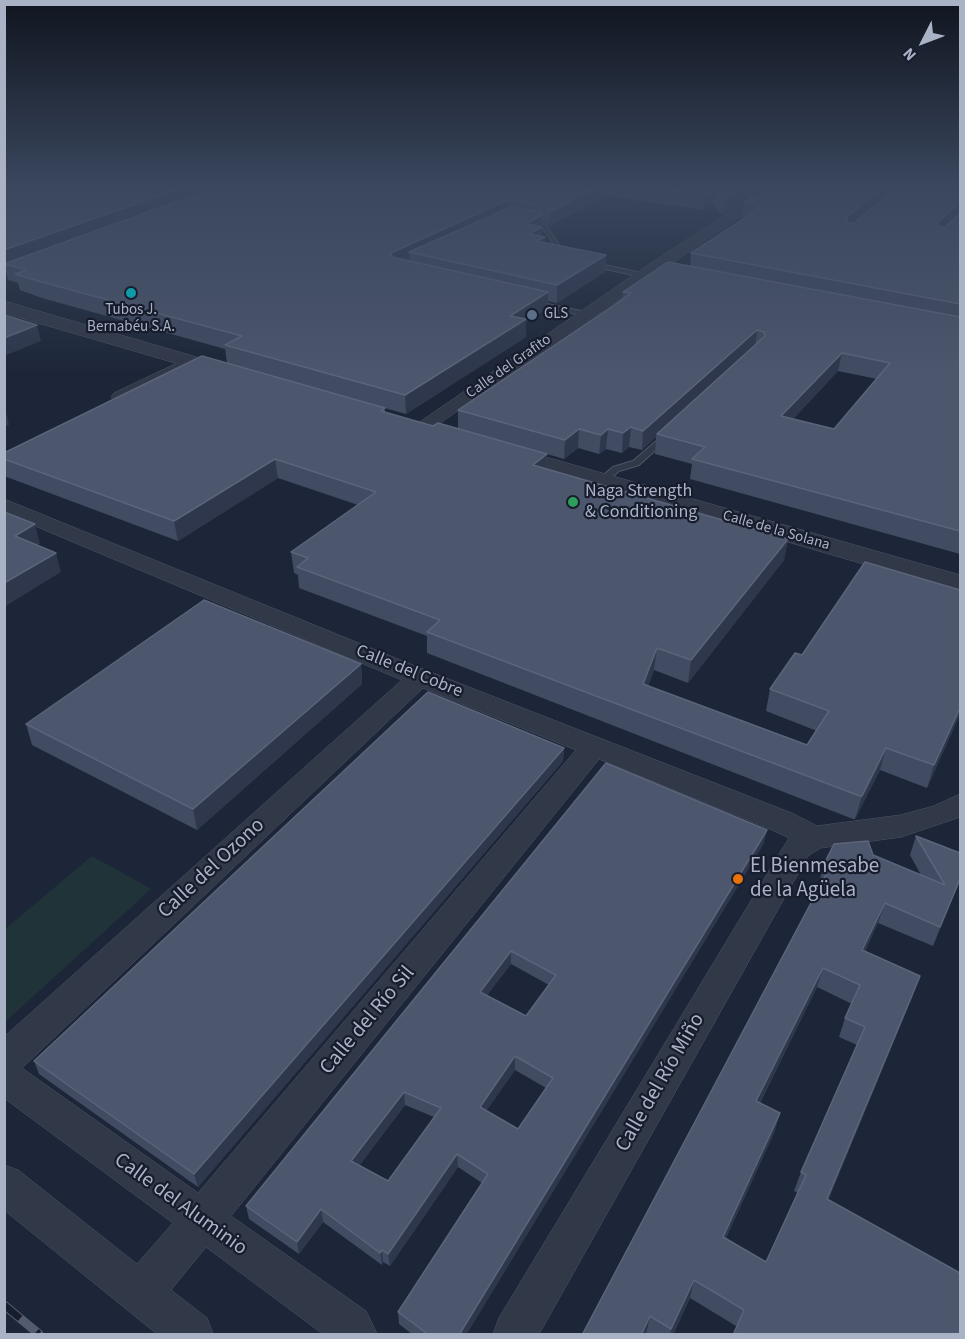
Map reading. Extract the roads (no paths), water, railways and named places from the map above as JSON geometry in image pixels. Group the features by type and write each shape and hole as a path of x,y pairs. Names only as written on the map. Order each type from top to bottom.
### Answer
{"street":[{"name":"Calle del Grafito","path":"431,431 586,314 681,249"},
{"path":"648,271 676,272"},
{"path":"4,307 261,381"},
{"path":"109,402 192,361"},
{"path":"398,421 431,431"},
{"name":"Calle de la Solana","path":"488,447 960,584"},
{"name":"Calle del Cobre","path":"4,505 420,677 783,822 813,838"},
{"name":"Calle del Ozono","path":"4,1061 420,677"},
{"name":"Calle del Río Sil","path":"140,1294 595,746"},
{"path":"813,838 901,826 944,813 960,804"},
{"name":"Calle del Río Miño","path":"515,1335 787,863 797,848 813,838"},
{"name":"Calle del Aluminio","path":"4,1076 350,1327 355,1335"},
{"path":"4,1184 191,1335"}],"lane":[{"path":"560,249 566,259 648,271"},
{"path":"519,299 586,314"},
{"path":"602,481 616,469 636,463 679,423"}],"railway":[{"path":"4,1305 39,1334"}],"place":[{"name":"Tubos J. Bernabéu S.A.","path":"131,293"},
{"name":"GLS","path":"532,315"},
{"name":"Naga Strength & Conditioning","path":"573,502"},
{"name":"El Bienmesabe de la Agüela","path":"738,879"}]}
